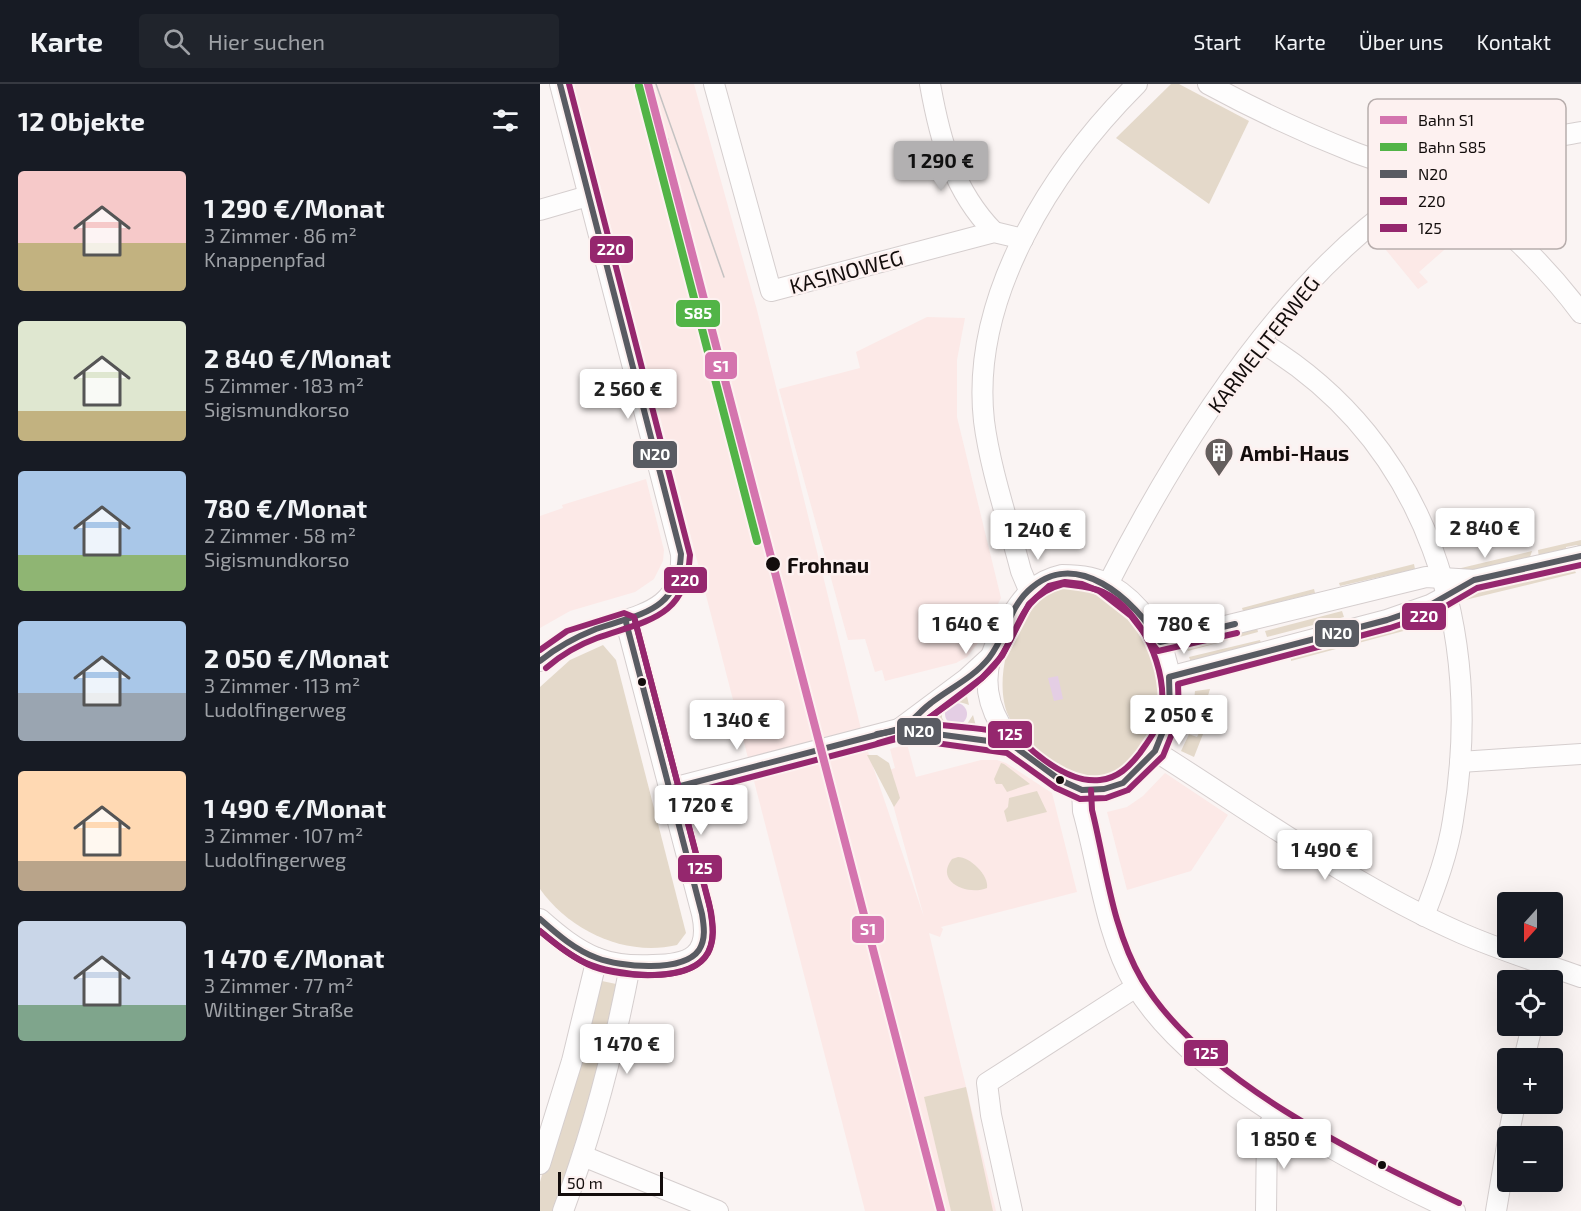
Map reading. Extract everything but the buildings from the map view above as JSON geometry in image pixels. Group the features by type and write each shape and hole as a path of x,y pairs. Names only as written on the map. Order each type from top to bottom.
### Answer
{"street":[{"path":"540,661 572,639 647,613 675,591 680,578 681,554 560,84"},
{"name":"KASINOWEG","path":"714,84 771,291 994,232 1023,239"},
{"path":"930,84 937,124 956,181 967,200 994,232"},
{"path":"1029,590 1021,571 987,440 983,375 990,323 1023,239 1069,164 1107,114 1137,84"},
{"path":"1208,84 1315,137 1368,156"},
{"name":"KARMELITERWEG","path":"1566,134 1581,132"},
{"path":"540,210 588,196"},
{"name":"KARMELITERWEG","path":"1108,584 1179,460 1222,393 1290,304 1328,264 1368,229"},
{"path":"1523,249 1550,275 1581,313"},
{"path":"1261,342 1306,371 1363,427 1411,500 1447,596 1462,689 1460,762 1453,822 1425,916"},
{"path":"1160,642 1426,577 1474,580 1581,556"},
{"path":"1062,575 1090,578 1108,584 1137,608 1160,642 1169,677 1170,714 1155,751 1122,783 1104,789 1082,790 1039,767 1011,744 999,724 992,705 988,683 990,657 1004,628 1029,590 1062,575"},
{"path":"1169,677 1387,620 1447,596 1474,580"},
{"path":"540,919 557,934 597,958 630,966 676,965 686,962 700,948 704,937 700,905 626,622"},
{"path":"899,729 966,679 990,657"},
{"path":"669,789 899,729 1011,744"},
{"path":"1155,751 1296,843 1425,916 1540,970"},
{"path":"1460,762 1581,754"},
{"path":"1082,790 1083,811 1113,930 1123,960 1136,987 1182,1042 1223,1077 1276,1113 1396,1184 1455,1211"},
{"path":"540,1164 572,1061 597,958"},
{"path":"562,1211 583,1156 607,1077 630,966"},
{"path":"1563,975 1581,977"},
{"path":"1012,1211 991,1115 987,1083 1136,987"},
{"path":"1266,1211 1267,1129 1276,1113"},
{"path":"583,1156 718,1211"},
{"path":"1496,1211 1499,1192"}],"shaded area":[{"path":"574,84 694,84 757,310 863,737 924,917 884,772 895,768 890,749 907,744 916,777 981,760 997,760 1006,763 1052,793 1077,892 941,927 943,929 940,937 929,933 996,1211 865,1211"},
{"path":"1171,84 1179,84 1249,121 1209,204 1116,138"},
{"path":"1385,249 1445,249 1419,272 1428,282 1418,289"},
{"path":"927,317 965,318 957,360 957,417 1001,598 978,643 967,657 956,663 885,681 882,670 875,672 865,639 848,640 779,389 860,368 856,352"},
{"path":"646,479 664,550 663,561 654,579 635,592 570,611 540,628 540,516 563,508 562,505"},
{"path":"1581,540 1581,549 1577,545 1566,547 1566,552 1539,558 1538,550"},
{"path":"1532,551 1529,560 1478,573 1457,572 1457,569"},
{"path":"1414,564 1415,569 1340,586 1339,583"},
{"path":"1572,565 1576,573 1465,600 1464,597 1483,586 1506,581 1507,585 1518,582 1518,578 1527,575 1528,579 1539,577 1539,573 1549,570 1550,575 1559,573 1559,568"},
{"path":"1071,586 1094,594 1115,606 1132,622 1146,641 1155,662 1159,685 1158,709 1151,733 1137,756 1127,765 1108,775 1087,776 1073,772 1036,750 1012,723 1003,697 1006,655 1023,615 1036,600 1052,590"},
{"path":"1314,589 1315,593 1243,611 1242,608"},
{"path":"1342,611 1344,617 1267,637 1265,631"},
{"path":"1256,623 1258,632 1188,651 1185,641"},
{"path":"1412,626 1411,629 1291,661 1291,658"},
{"path":"1260,640 1262,646 1192,665 1189,657"},
{"path":"603,645 616,660 686,933 677,945 657,948 638,947 619,944 600,937 567,917 540,889 540,687 570,660"},
{"path":"1058,676 1063,699 1054,701 1048,678"},
{"path":"1210,689 1204,709 1208,711 1206,724 1192,720 1195,691"},
{"path":"966,692 969,705 951,702 944,707 942,718 948,727 957,729 967,724 973,715 977,730 966,731 938,726 933,718 942,705"},
{"path":"956,703 964,706 967,714 964,722 956,725 948,722 945,714 948,706"},
{"path":"1199,733 1203,734 1194,757 1181,751 1189,734 1197,737"},
{"path":"867,755 877,755 889,763 900,798 894,807"},
{"path":"1001,763 1030,784 1007,792 1002,784 996,784 994,779"},
{"path":"1165,773 1228,815 1191,871 1127,890 1107,812 1127,807 1143,796"},
{"path":"1037,791 1047,812 1007,822 1004,811 1008,807 1009,798"},
{"path":"958,857 968,860 982,872 987,888 971,890 956,885 950,880 947,874 948,867 952,859"},
{"path":"597,980 621,985 601,1073 557,1211 540,1211 540,1182"},
{"path":"966,1087 993,1211 951,1211 924,1097"}],"tram line":[{"path":"656,84 724,277"},
{"path":"668,139 683,219"}],"rail line":[{"name":"S1","path":"648,84 941,1211"},
{"name":"S85","path":"639,86 757,541"}],"transit line":[{"name":"N20","path":"540,661 581,635 642,614 655,607 673,588 681,554 560,84"},
{"name":"220","path":"546,668 583,644 661,613 681,592 687,576 690,555 569,84"},
{"name":"N20","path":"669,789 899,729 1011,744 1060,780 1082,790 1104,789 1123,783 1155,751 1170,714 1169,677 1387,620 1430,605 1474,580 1581,556"},
{"name":"220","path":"671,798 900,738 1007,753 1056,788 1080,799 1106,798 1128,790 1163,756 1179,716 1178,684 1390,628 1434,613 1477,588 1581,565"},
{"name":"N20","path":"877,734 894,731 904,726 983,665 999,642 1016,606 1028,591 1046,578 1065,574 1084,576 1102,584 1120,595 1149,626 1160,642 1235,624"},
{"name":"220","path":"878,743 908,734 982,678 1002,656 1029,604 1049,586 1065,582 1082,584 1099,591 1131,616 1158,651 1237,633"},
{"name":"125","path":"1063,584 1088,587 1103,592 1130,613 1150,644 1161,679 1160,719 1150,739 1132,763 1123,771 1106,779 1082,779 1065,773 1013,735 922,723 986,674 1002,655 1027,608 1047,590 1063,584"},
{"name":"125","path":"540,650 567,631 624,613 634,617 709,903 713,930 709,951 695,966 681,971 648,975 613,971 586,963 540,931"},
{"name":"220","path":"540,931 587,964 606,970 638,975 672,973 687,969 699,963 708,953 712,943 711,912 635,620"},
{"name":"N20","path":"540,919 581,951 620,964 651,966 680,962 699,950 703,941 702,914 626,622"},
{"name":"125","path":"1091,790 1092,810 1106,875 1124,940 1142,980 1169,1016 1202,1050 1242,1082 1284,1111 1374,1162 1459,1203"}],"place":[{"name":"Ambi-Haus","path":"1219,478"},
{"name":"Frohnau","path":"773,564"}]}
